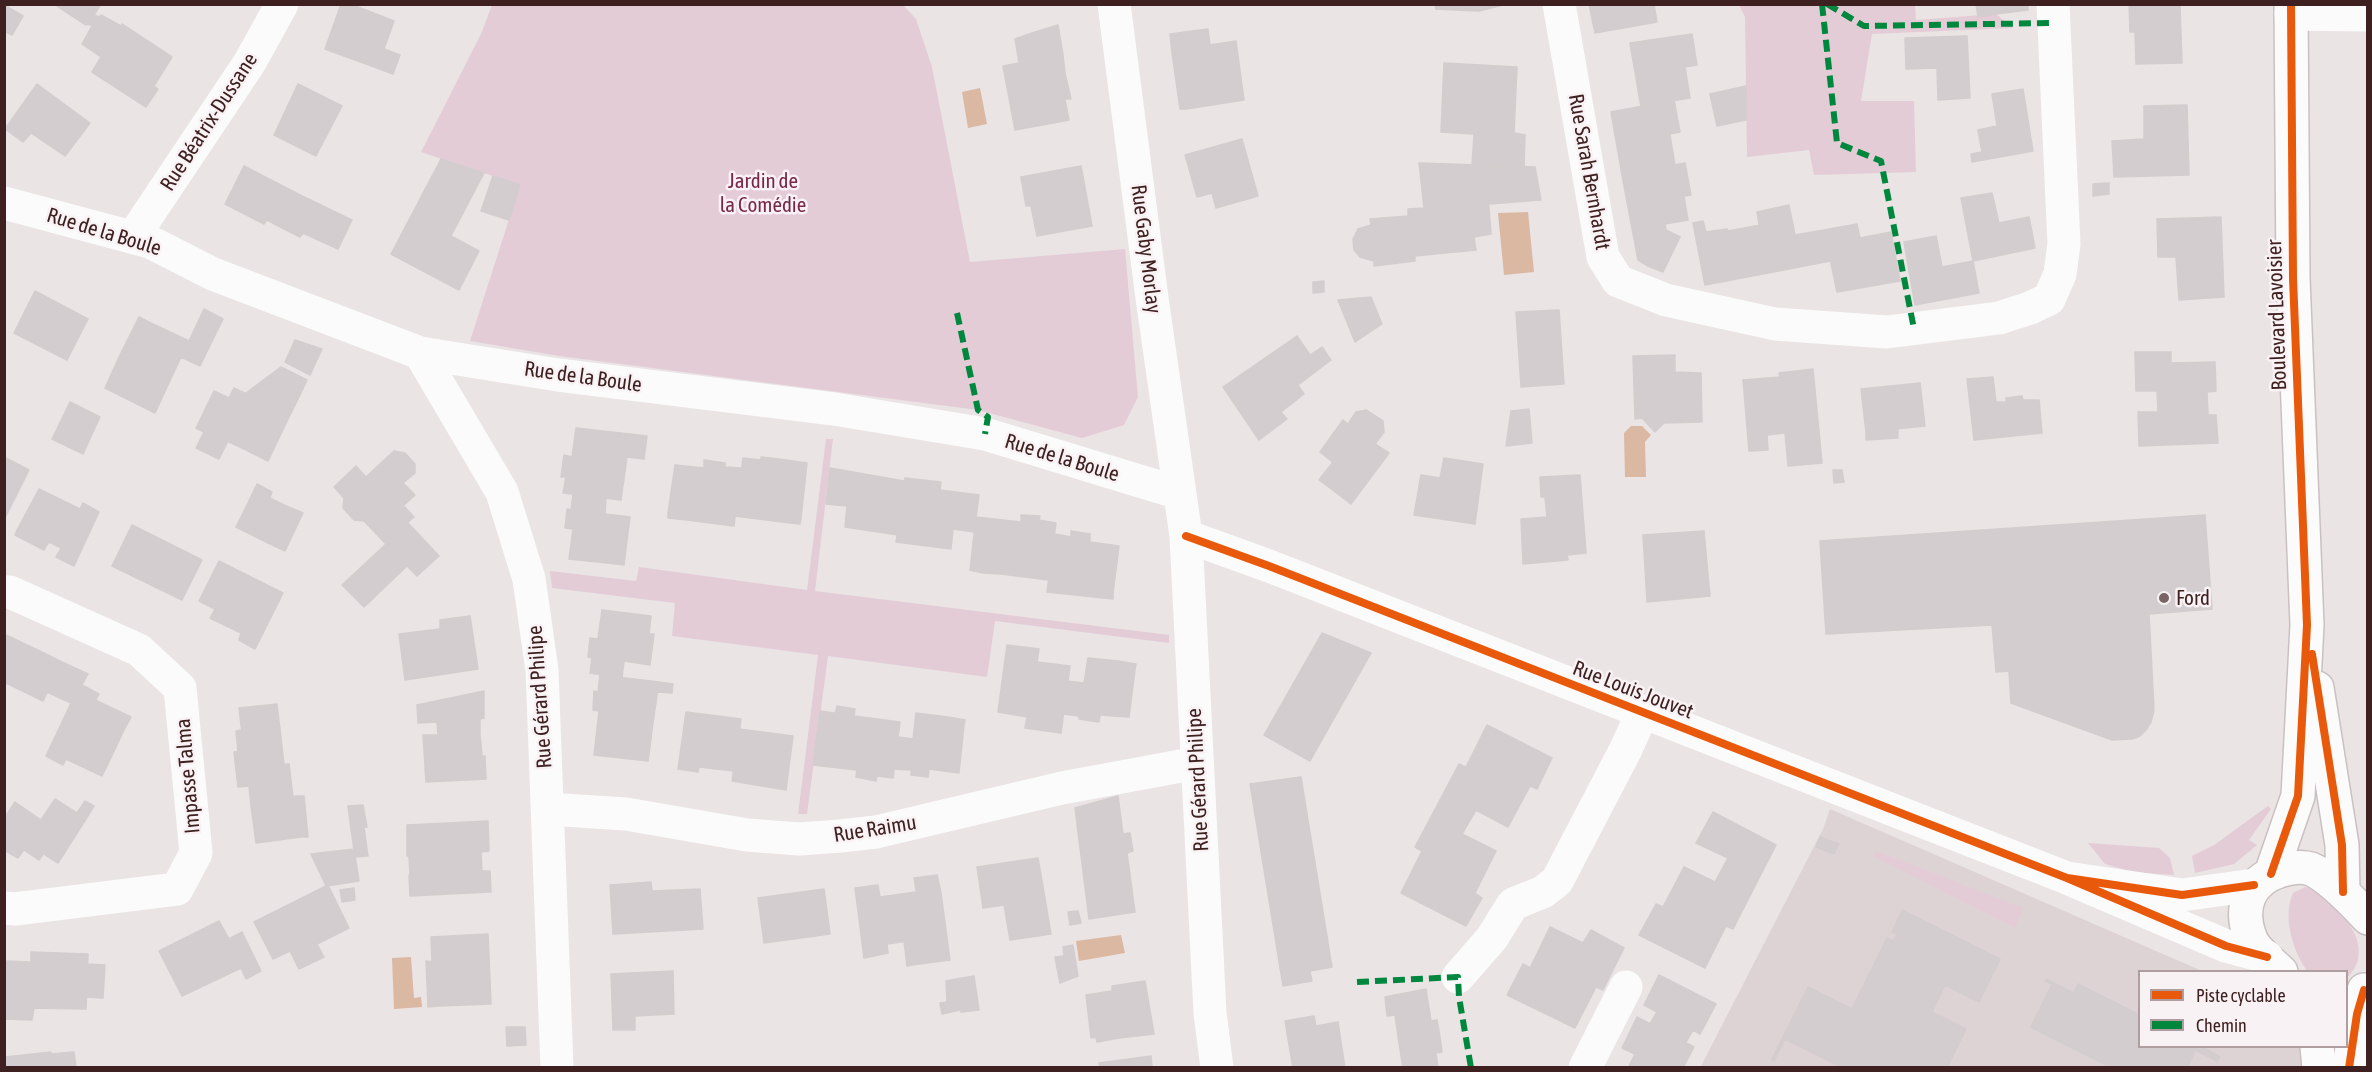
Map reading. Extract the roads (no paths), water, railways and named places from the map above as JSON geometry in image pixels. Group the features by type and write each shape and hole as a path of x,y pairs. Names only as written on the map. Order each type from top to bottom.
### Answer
{"street":[{"name":"Rue Béatrix-Dussane","path":"133,237 250,62 282,4"},
{"name":"Rue Gaby Morlay","path":"1114,4 1179,493"},
{"name":"Rue Sarah Bernhardt","path":"1559,4 1603,257 1618,281 1666,300 1775,324 1887,332 1999,318 2049,299 2060,273 2064,244 2053,4"},
{"path":"2291,9 2367,15"},
{"name":"Boulevard Lavoisier","path":"2274,964 2250,940 2246,924 2246,906 2262,880 2298,796 2307,625 2293,278 2291,9"},
{"name":"Rue de la Boule","path":"4,202 150,242 213,274 420,353 558,375 834,409 985,434 1179,493"},
{"name":"Rue Gérard Philipe","path":"420,353 502,492 529,579 542,670 557,1068"},
{"name":"Rue Gérard Philipe","path":"1179,493 1186,536 1209,1013 1217,1068"},
{"name":"Rue Louis Jouvet","path":"1186,536 1347,596 2067,878 2274,964"},
{"name":"Impasse Talma","path":"4,592 10,592 139,650 180,688 196,853 177,889 15,909 4,908"},
{"name":"Boulevard Lavoisier","path":"2307,625 2342,845 2343,892"},
{"path":"1458,977 1492,938 1514,904 1543,892 1557,881 1626,749 1642,713"},
{"name":"Rue Raimu","path":"548,809 626,814 747,835 799,839 876,832 1062,788 1197,763"},
{"path":"2262,880 2289,867 2311,869 2343,892 2367,918"},
{"name":"Rue Louis Jouvet","path":"2067,878 2182,894 2262,880"},
{"path":"1585,1068 1626,987"},
{"path":"2349,1068 2359,991"},
{"path":"2317,1048 2319,1068"}],"place":[{"name":"Ford","path":"2164,598"}],"park label":[{"name":"Jardin de la Comédie","path":"763,193"}]}
